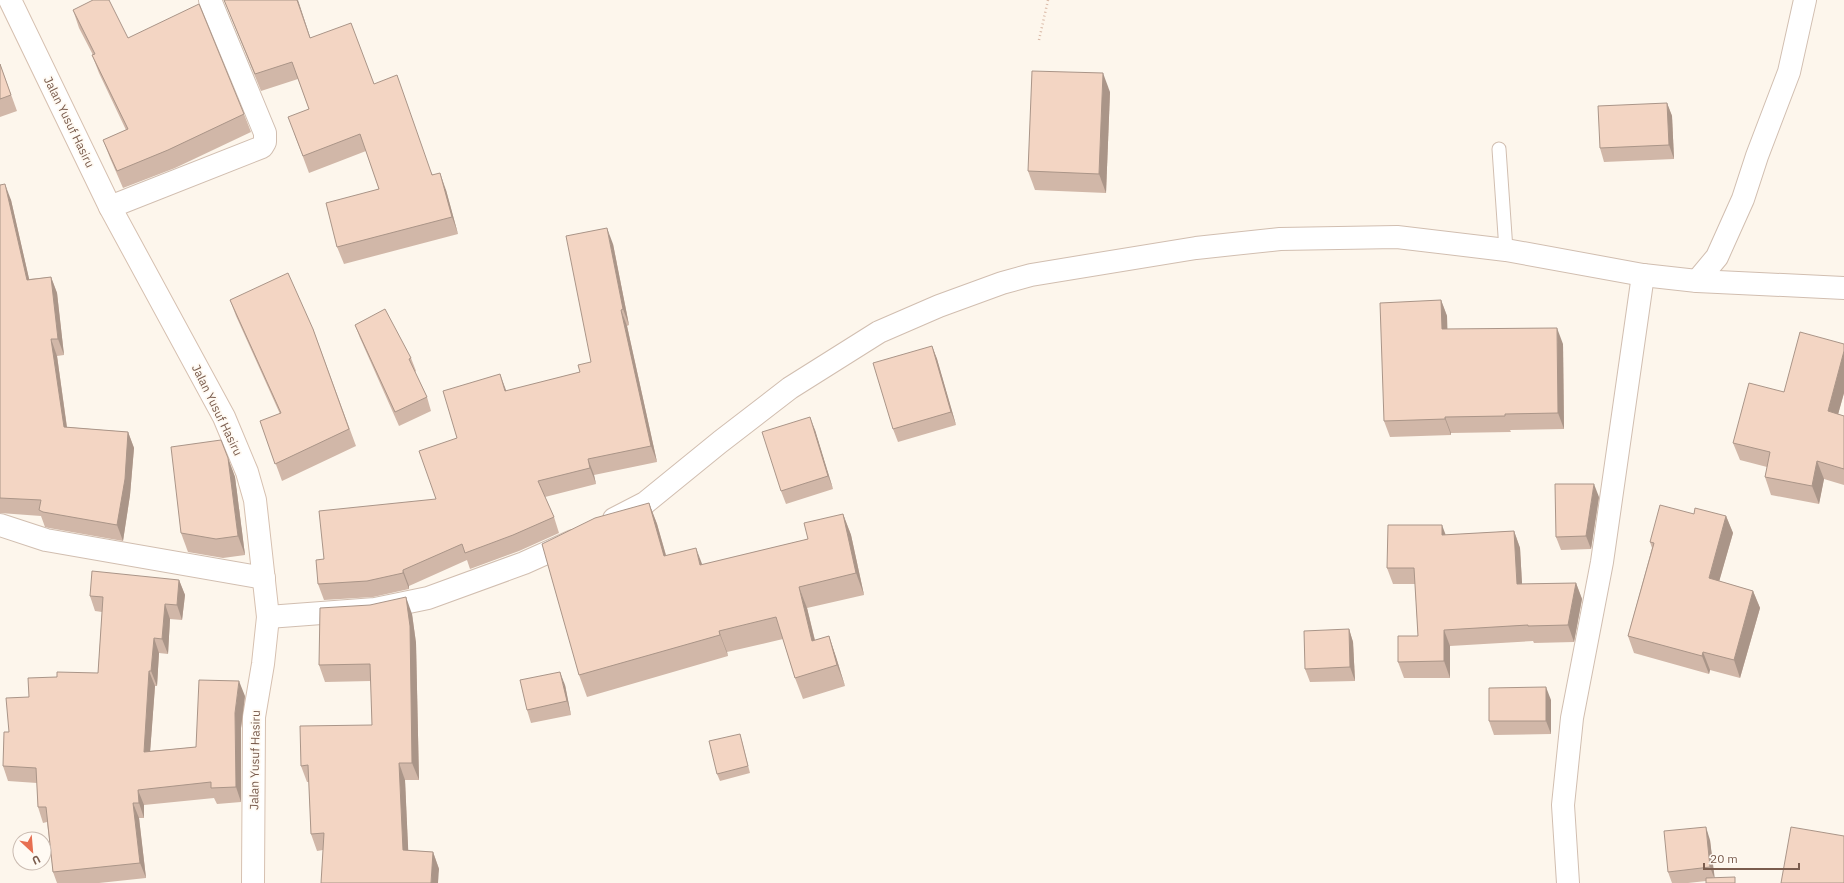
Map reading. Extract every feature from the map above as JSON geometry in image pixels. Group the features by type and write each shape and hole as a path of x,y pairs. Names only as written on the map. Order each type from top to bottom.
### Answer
{"street":[{"name":"Jalan Yusuf Hasiru","path":"10,0 110,207 224,417 247,472 255,500 268,617 263,664 254,716 253,883"},
{"path":"110,207 262,147 265,142 265,134 210,0"},
{"path":"1697,281 1717,257 1743,199 1757,156 1789,72 1805,0"},
{"path":"268,617 375,609 428,598 524,563 594,530 645,503 790,388 879,332 939,306 1002,283 1031,275 1196,248 1280,239 1396,237 1506,250 1643,275 1697,281 1844,288"},
{"path":"1568,883 1563,805 1572,718 1602,562 1643,275"},
{"path":"0,525 46,540 264,578"}],"lane":[{"path":"1499,149 1506,250"}],"path":[{"path":"1039,40 1048,0"}],"building":[{"path":"93,0 109,0 128,38 199,4 244,114 168,150 117,171 103,140 128,129 92,55 95,54 73,10"},
{"path":"224,0 297,0 310,38 351,23 374,84 397,75 432,175 440,173 452,217 337,247 326,203 379,189 360,134 303,156 288,117 309,109 292,62 255,74"},
{"path":"0,64 11,95 0,99"},
{"path":"1032,71 1103,73 1099,174 1028,171"},
{"path":"1667,103 1669,145 1600,148 1598,106"},
{"path":"5,184 27,280 51,277 58,339 51,339 64,427 128,432 125,479 117,525 43,512 39,510 41,500 0,498 0,185"},
{"path":"607,228 623,309 621,310 651,446 588,459 590,468 538,481 554,517 513,535 465,553 462,544 403,570 403,573 367,581 318,584 316,560 324,559 319,511 436,499 419,451 457,438 443,391 500,374 505,391 580,372 578,365 591,362 566,236"},
{"path":"288,273 313,329 349,429 275,464 260,421 281,413 230,300"},
{"path":"1441,300 1442,329 1557,328 1558,413 1505,414 1505,416 1445,417 1445,419 1384,421 1380,303"},
{"path":"385,309 411,358 409,359 427,397 395,412 355,325"},
{"path":"1800,332 1844,344 1844,351 1828,411 1844,416 1844,469 1817,461 1812,486 1765,477 1770,452 1733,443 1749,383 1784,392"},
{"path":"932,346 951,412 893,429 873,363"},
{"path":"810,417 828,476 781,491 762,432"},
{"path":"221,440 228,458 238,536 216,539 181,533 171,447"},
{"path":"1555,484 1594,484 1586,536 1556,537"},
{"path":"649,503 664,556 696,548 700,565 808,539 804,523 843,514 856,573 799,587 812,641 829,636 837,665 795,678 776,617 719,631 720,635 579,675 542,544 595,518"},
{"path":"1660,505 1694,514 1695,508 1726,516 1709,578 1753,591 1734,660 1703,652 1702,656 1628,636 1654,543 1650,542"},
{"path":"1388,525 1442,525 1442,535 1514,531 1517,584 1576,583 1568,625 1528,625 1444,630 1444,661 1398,662 1398,636 1418,636 1414,568 1387,568"},
{"path":"92,571 179,580 177,605 165,604 162,639 154,638 151,671 149,671 144,752 196,747 199,680 239,681 235,713 236,787 211,788 211,782 138,790 139,803 133,803 140,863 53,872 52,831 49,831 46,807 38,807 36,768 3,766 4,732 9,732 6,698 29,697 28,678 57,677 57,672 98,673 103,597 90,596"},
{"path":"406,597 410,626 412,763 399,763 403,850 433,852 431,883 321,883 324,833 311,834 308,765 301,766 300,726 372,725 370,664 319,665 320,608 370,605"},
{"path":"1349,629 1350,667 1305,669 1304,631"},
{"path":"560,672 567,701 527,710 520,680"},
{"path":"1546,687 1546,721 1489,721 1489,688"},
{"path":"740,734 748,766 717,774 709,741"},
{"path":"1706,827 1710,867 1668,872 1664,831"},
{"path":"1791,827 1844,836 1844,883 1781,883"},
{"path":"1735,877 1735,883 1706,883 1706,878"}]}
